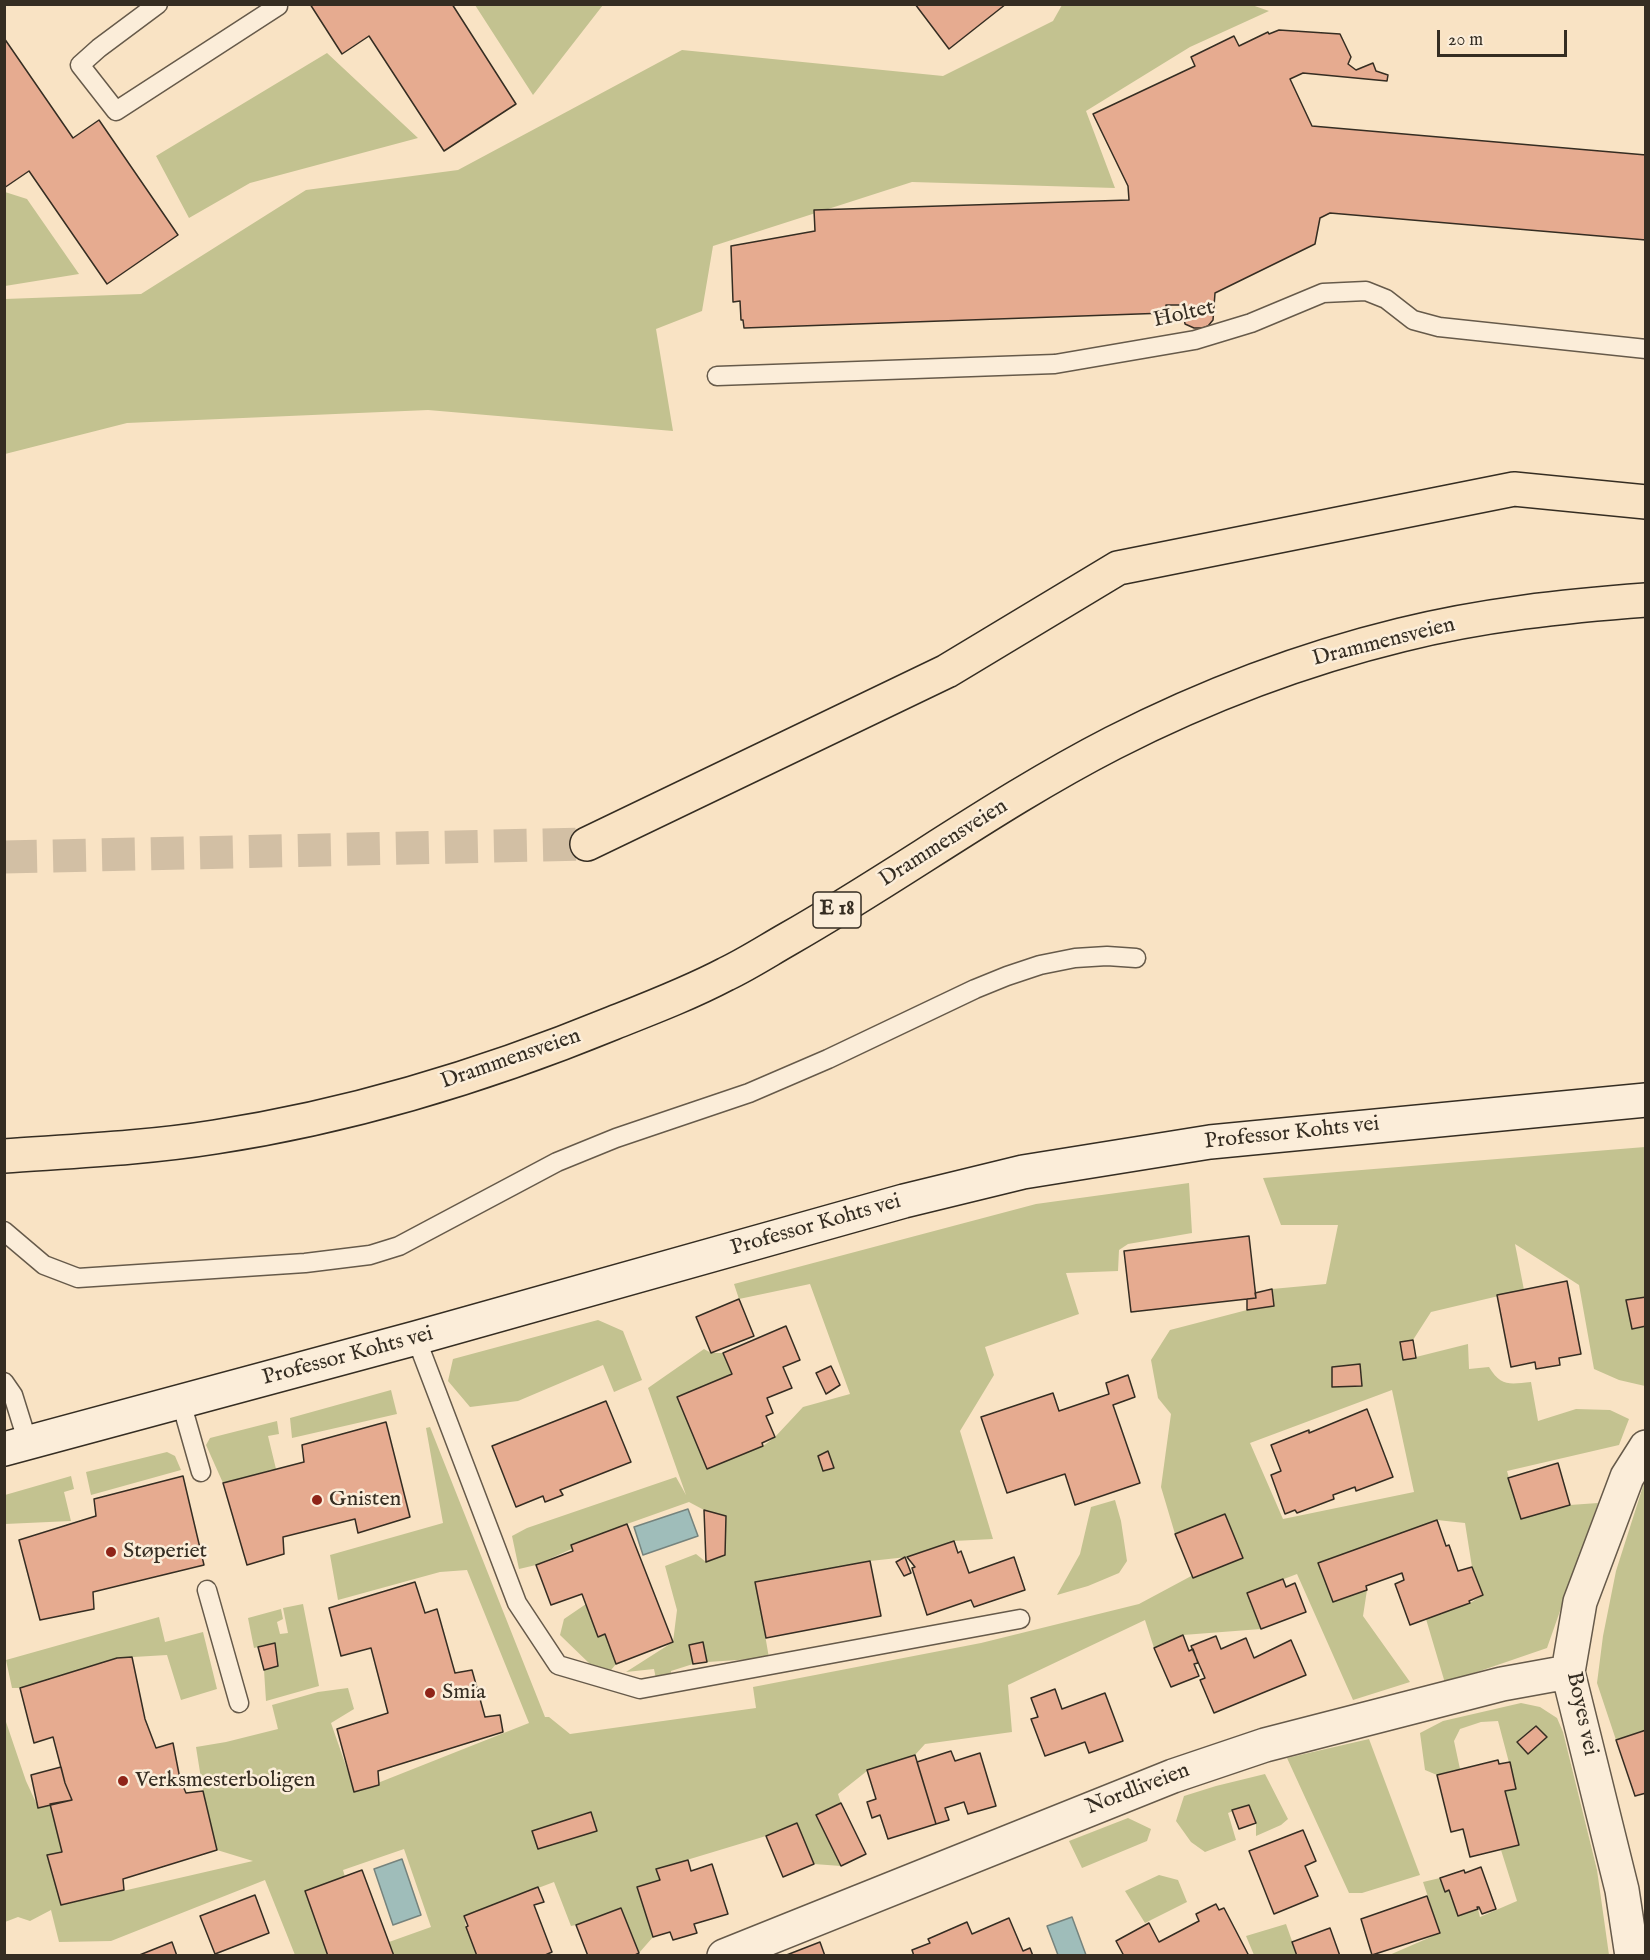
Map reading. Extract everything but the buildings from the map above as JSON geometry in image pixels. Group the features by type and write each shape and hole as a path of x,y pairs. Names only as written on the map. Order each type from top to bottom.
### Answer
{"highway":[{"path":"588,844 947,671 1118,568 1514,489 1646,502"},
{"name":"Drammensveien","path":"4,1156 120,1148 214,1137 321,1118 430,1088 544,1052 727,974 812,925 1047,780 1113,743 1246,683 1401,634 1575,605 1646,600"}],"main road":[{"name":"Professor Kohts vei","path":"16,1446 416,1338 904,1201 1023,1172 1210,1142 1646,1100"},
{"name":"Boyes vei","path":"1632,1956 1622,1890 1568,1672 1580,1602 1627,1477 1646,1447"},
{"name":"Nordliveien","path":"724,1956 1137,1789 1182,1773 1287,1740 1502,1684 1568,1672"}],"lane":[{"path":"158,4 80,65 116,111 279,6 278,4"},
{"name":"Holtet","path":"717,376 1055,364 1195,340 1251,323 1323,292 1355,291 1366,291 1386,299 1413,320 1440,327 1646,349"},
{"path":"4,1231 44,1265 78,1278 305,1263 370,1255 399,1246 557,1162 616,1138 749,1093 1007,976 1040,965 1075,958 1107,956 1136,958"},
{"path":"416,1338 517,1603 558,1665 640,1689 1020,1619"},
{"path":"4,1383 12,1395 16,1446"},
{"path":"181,1402 201,1472"},
{"path":"207,1590 239,1703"}],"shaded area":[{"path":"1249,4 1269,11 1190,47 1086,111 1115,188 912,182 713,246 702,311 656,329 673,431 428,410 127,423 5,454 5,299 141,294 306,190 458,170 682,50 943,76 1053,21 1062,5"},
{"path":"475,5 603,5 533,95"},
{"path":"327,53 418,138 250,183 189,218 156,156"},
{"path":"5,192 27,199 79,274 5,286"},
{"path":"1645,1147 1645,1297 1626,1301 1632,1329 1645,1326 1645,1386 1619,1380 1594,1369 1579,1285 1515,1244 1524,1290 1431,1312 1413,1340 1400,1342 1404,1360 1468,1344 1469,1369 1489,1367 1498,1378 1507,1383 1531,1382 1538,1421 1576,1409 1610,1410 1629,1419 1619,1445 1507,1471 1521,1519 1570,1505 1598,1503 1547,1648 1445,1683 1426,1619 1470,1603 1483,1595 1472,1567 1465,1523 1437,1520 1319,1564 1333,1602 1367,1590 1363,1616 1410,1682 1353,1700 1297,1574 1247,1593 1261,1629 1183,1635 1154,1648 1145,1620 1008,1685 1012,1732 925,1744 915,1755 867,1771 838,1794 841,1803 817,1815 841,1866 814,1864 797,1824 766,1836 657,1869 660,1880 637,1887 653,1937 639,1953 621,1908 571,1926 554,1882 464,1916 477,1955 394,1955 389,1942 431,1927 404,1849 343,1870 345,1877 328,1955 295,1955 265,1880 111,1941 59,1942 51,1910 30,1921 18,1917 5,1922 4,1716 26,1781 38,1807 50,1804 62,1852 47,1855 62,1905 253,1861 217,1850 203,1791 196,1747 278,1729 272,1705 318,1692 348,1688 354,1709 331,1723 355,1792 529,1723 467,1570 440,1572 338,1600 330,1555 443,1523 426,1428 430,1427 545,1717 549,1717 570,1734 756,1708 753,1687 981,1643 1139,1604 1195,1574 1243,1558 1225,1514 1175,1534 1161,1487 1171,1414 1158,1398 1151,1360 1170,1330 1247,1310 1274,1306 1272,1289 1326,1284 1338,1225 1281,1225 1263,1178","holes":["1360,1365 1362,1386 1332,1387 1332,1367","1392,1390 1414,1492 1283,1519 1250,1443"]},
{"path":"1189,1183 1192,1233 1128,1244 1119,1250 1118,1271 1066,1273 1079,1314 985,1347 994,1375 960,1431 993,1539 954,1541 907,1557 870,1561 756,1582 769,1658 707,1662 703,1643 690,1645 693,1664 671,1671 671,1678 656,1679 654,1669 626,1672 673,1642 677,1610 665,1566 696,1554 706,1562 726,1516 704,1510 689,1502 627,1524 536,1565 519,1569 512,1536 527,1528 676,1477 686,1495 648,1388 704,1349 711,1353 723,1353 732,1374 707,1468 763,1446 775,1437 803,1407 850,1394 810,1284 739,1299 734,1284 1036,1204"},
{"path":"598,1320 623,1331 642,1380 614,1392 603,1365 518,1401 470,1407 448,1381 453,1359"},
{"path":"391,1390 397,1414 292,1438 290,1418"},
{"path":"277,1421 279,1434 268,1436 276,1469 223,1483 206,1445 210,1438"},
{"path":"167,1452 175,1456 181,1470 91,1495 86,1472"},
{"path":"71,1476 74,1489 64,1492 71,1521 5,1524 5,1495"},
{"path":"1645,1480 1645,1730 1616,1740 1597,1683 1603,1636 1616,1571"},
{"path":"1115,1500 1121,1521 1127,1561 1119,1573 1088,1586 1057,1595 1080,1554 1091,1507"},
{"path":"303,1604 319,1686 266,1701 264,1670 278,1666 275,1643 254,1648 248,1618 281,1609 283,1619 277,1622 280,1634 288,1633 283,1608"},
{"path":"586,1604 598,1636 605,1634 616,1664 607,1675 593,1667 560,1635 564,1619"},
{"path":"159,1617 165,1642 203,1632 217,1689 181,1700 167,1655 117,1658 20,1688 12,1688 6,1660"},
{"path":"1521,1703 1540,1707 1557,1718 1563,1732 1597,1870 1609,1955 1387,1956 1440,1933 1423,1882 1440,1878 1445,1892 1449,1890 1459,1916 1478,1909 1480,1917 1517,1901 1501,1850 1518,1845 1505,1791 1516,1789 1498,1721 1481,1722 1460,1729 1454,1741 1460,1769 1437,1775 1425,1770 1420,1733 1443,1721","holes":["1536,1726 1547,1737 1527,1753 1517,1742"]},
{"path":"1369,1739 1420,1875 1362,1893 1349,1893 1287,1758"},
{"path":"1265,1774 1288,1819 1281,1825 1256,1836 1256,1823 1249,1805 1228,1813 1236,1840 1205,1852 1191,1842 1176,1821 1184,1796"},
{"path":"1128,1818 1151,1829 1147,1841 1082,1868 1069,1841"},
{"path":"1159,1875 1178,1880 1187,1902 1145,1923 1125,1891"},
{"path":"1286,1924 1297,1955 1254,1955 1246,1936"}],"water":[{"path":"688,1509 698,1536 643,1555 634,1527"},
{"path":"402,1859 421,1915 393,1925 374,1869"},
{"path":"1072,1917 1086,1955 1058,1955 1047,1926"}],"tunnel":[{"path":"4,857 587,844"}],"place":[{"name":"Gnisten","path":"317,1500"},
{"name":"Støperiet","path":"111,1552"},
{"name":"Smia","path":"430,1693"},
{"name":"Verksmesterboligen","path":"123,1781"}]}
